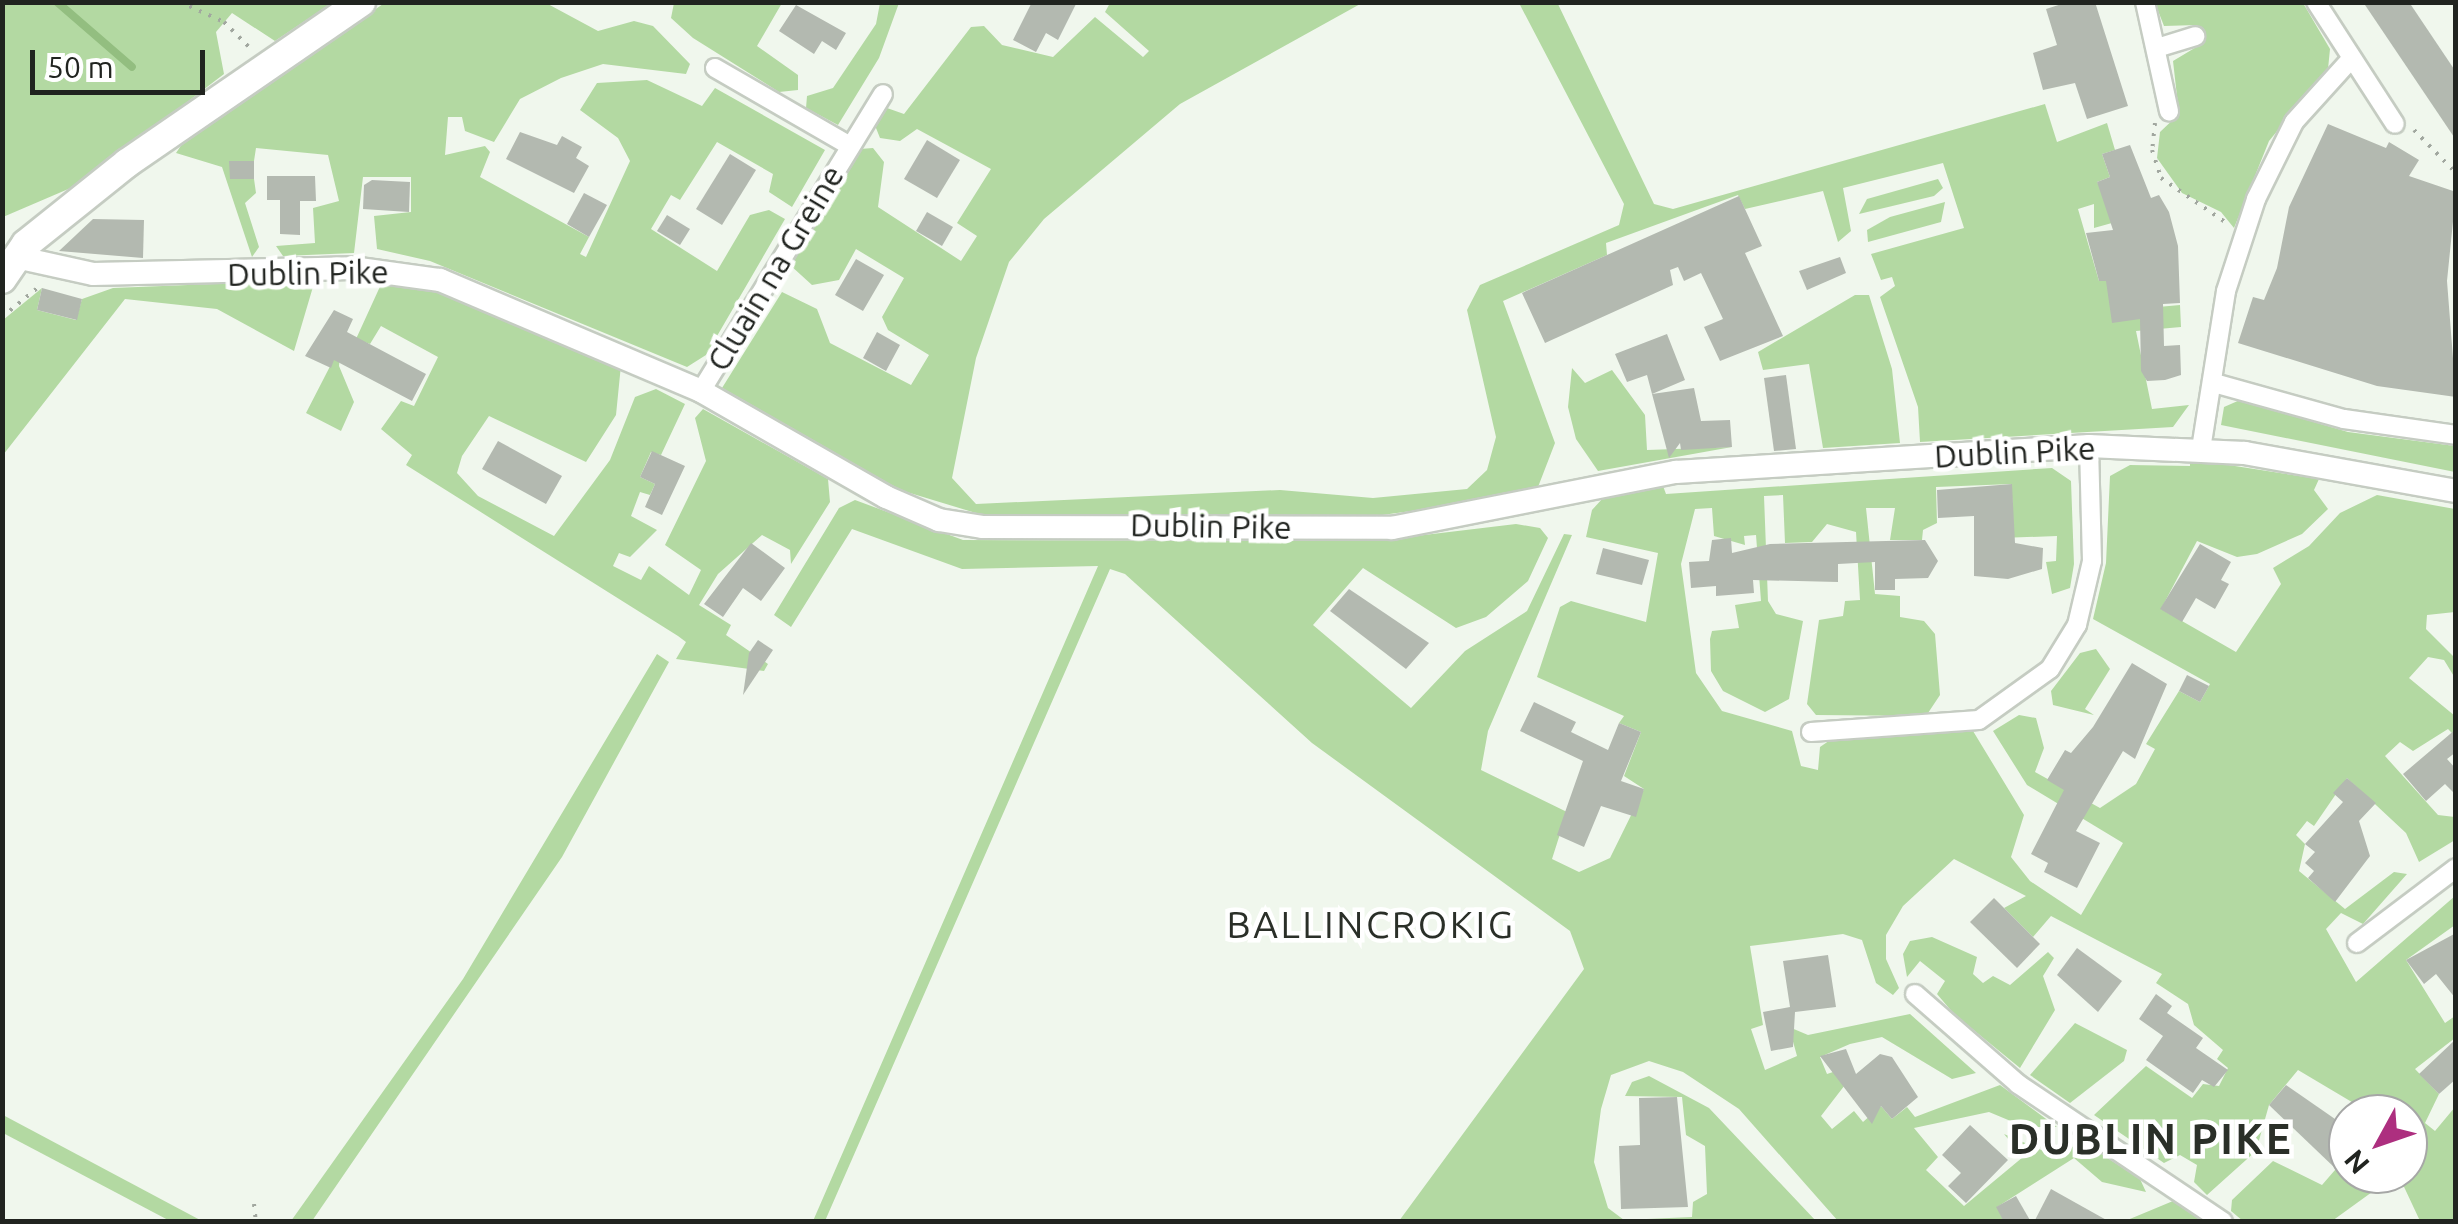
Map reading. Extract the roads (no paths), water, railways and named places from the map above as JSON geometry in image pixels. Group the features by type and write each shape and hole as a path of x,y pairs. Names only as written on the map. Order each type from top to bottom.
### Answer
{"main road":[{"path":"7,263 128,163 360,2"}],"street":[{"path":"2144,2 2160,47 2169,111"},
{"path":"2316,2 2395,124"},
{"path":"2160,47 2195,36"},
{"path":"2201,449 2226,292 2244,235 2294,122 2350,60"},
{"name":"Cluain na Greine","path":"715,68 850,146"},
{"name":"Cluain na Greine","path":"701,391 884,94"},
{"name":"Dublin Pike","path":"7,263 151,276 395,270 488,296 701,391 886,497 938,520 983,527 1392,528 1676,472 2089,446 2201,449 2456,491"},
{"path":"2214,383 2344,420 2456,435"},
{"path":"1811,732 1979,720 2050,669 2077,625 2092,561 2089,446"},
{"path":"2357,944 2456,868"},
{"path":"1915,994 2018,1084 2223,1222"}],"waterway":[{"path":"57,2 132,67"}],"district":[{"name":"BALLINCROKIG","path":"1371,925"},
{"name":"DUBLIN PIKE","path":"2151,1139"}]}
